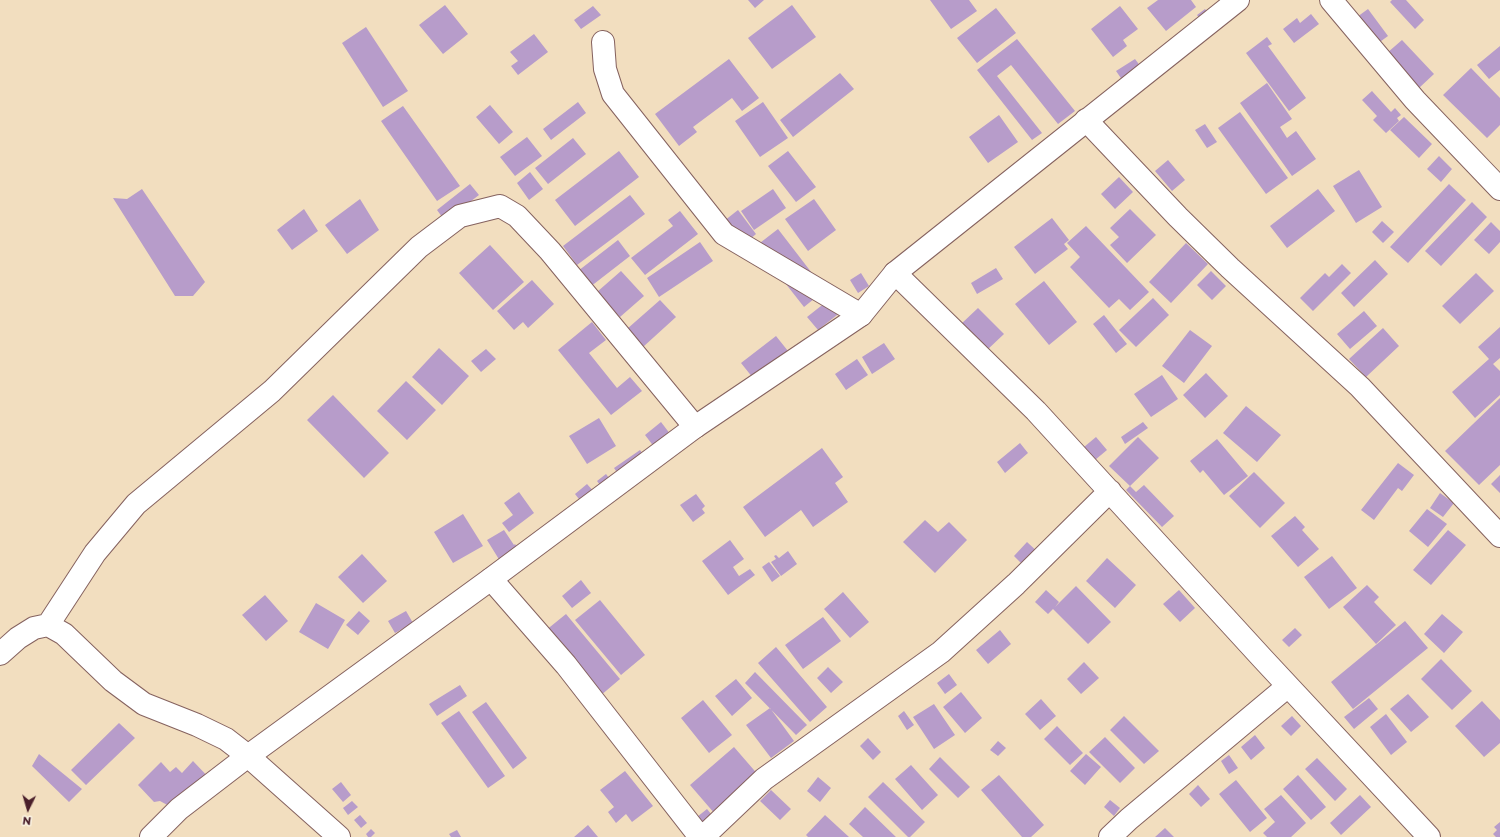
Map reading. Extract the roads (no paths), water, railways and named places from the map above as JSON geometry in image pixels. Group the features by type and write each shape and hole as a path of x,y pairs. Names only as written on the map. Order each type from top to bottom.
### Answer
{"street":[{"path":"151,837 179,809 248,756 491,579 695,427 861,315 896,273 1238,0"},
{"path":"1331,0 1415,100 1498,185"},
{"path":"603,42 605,69 613,94 724,234 861,315"},
{"path":"1086,120 1230,268 1360,387 1500,536"},
{"path":"48,626 95,553 136,504 272,391 419,247 460,216 500,206 516,216 550,251 695,427"},
{"path":"896,273 1036,411 1288,686 1429,837"},
{"path":"491,579 566,665 702,837 764,780 941,652 1016,584 1110,491"},
{"path":"0,654 18,638 34,628 48,626 64,634 113,681 144,704 197,725 226,739 248,756 339,837"},
{"path":"1110,837 1129,819 1288,686"}]}
